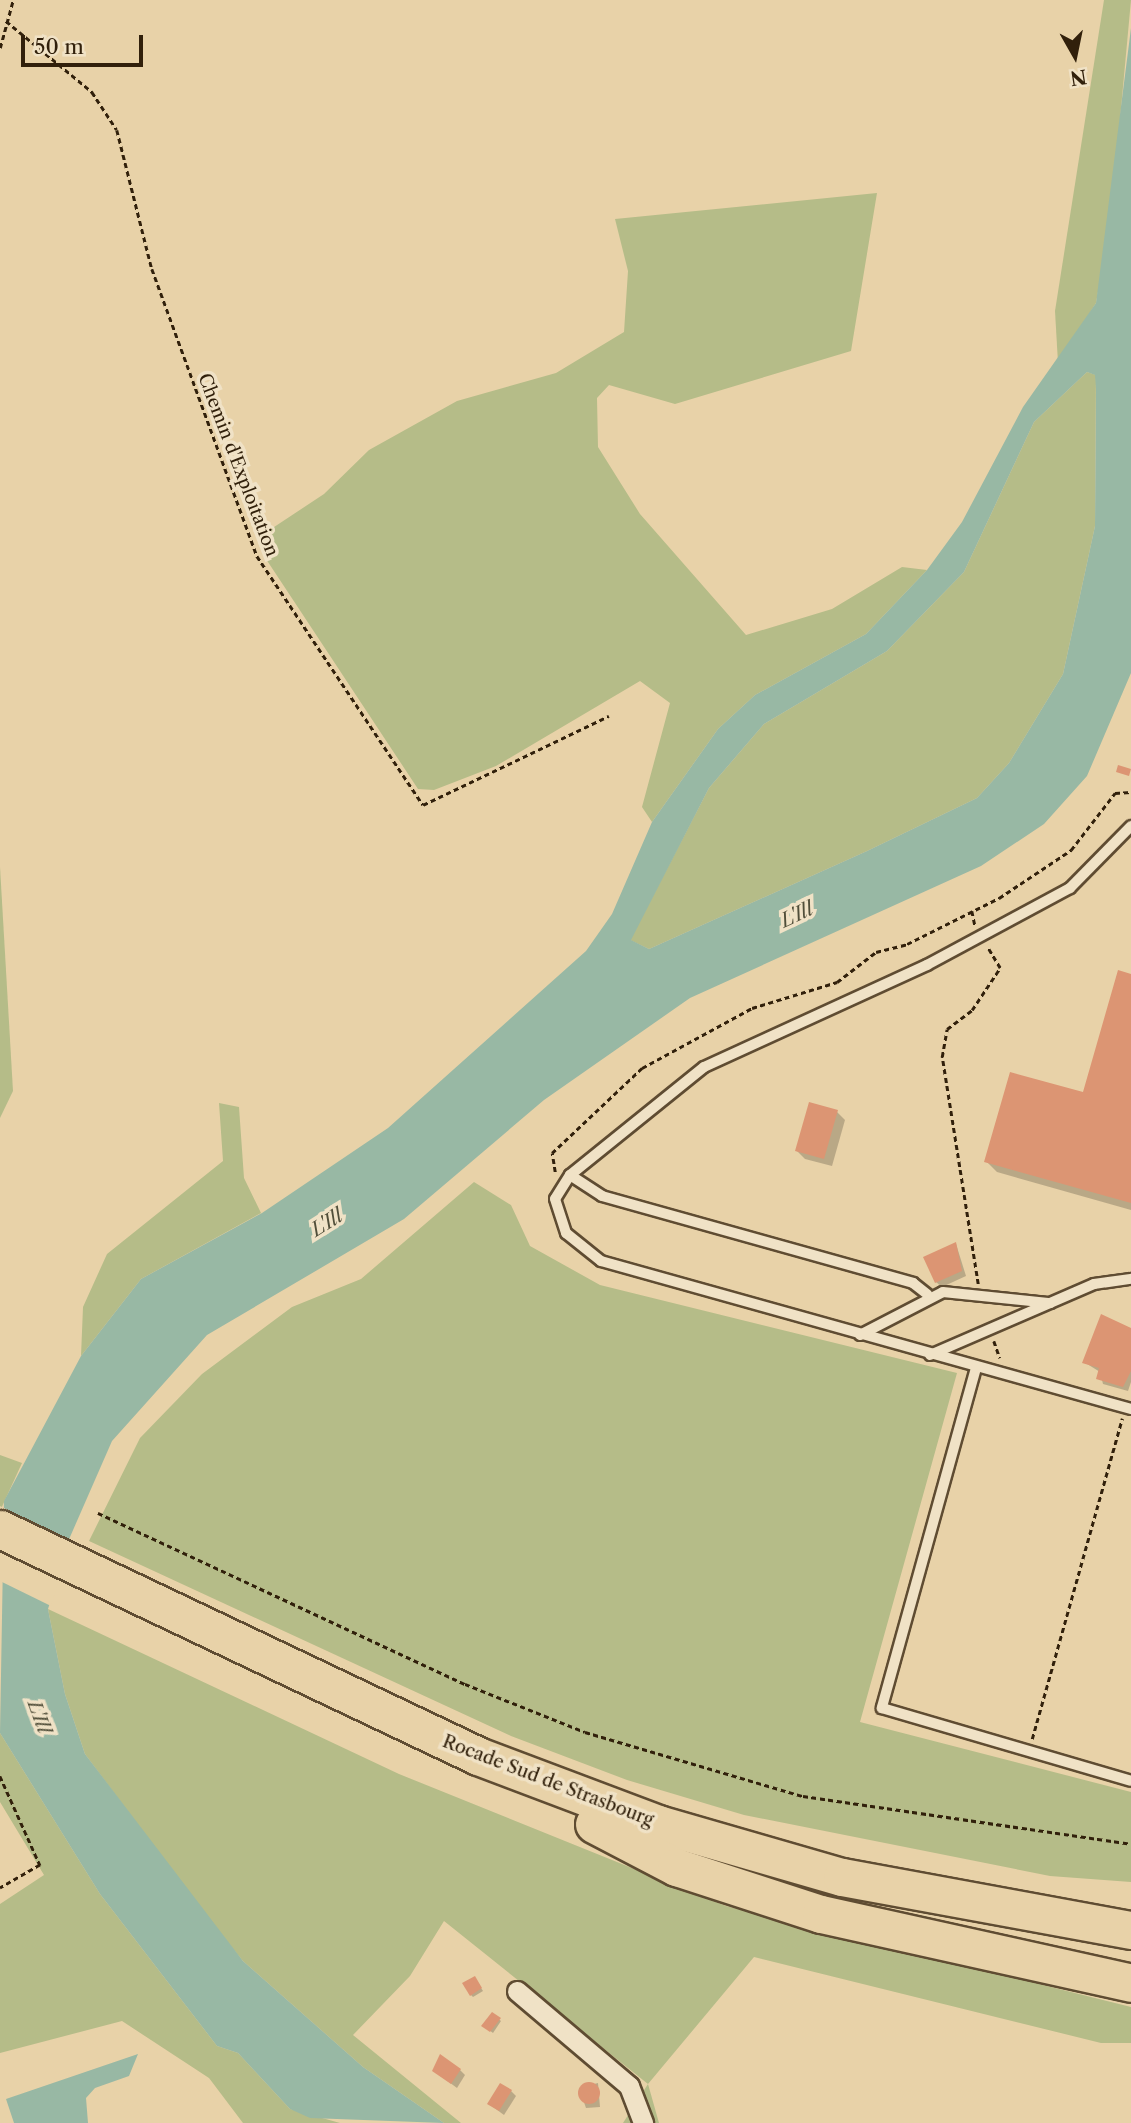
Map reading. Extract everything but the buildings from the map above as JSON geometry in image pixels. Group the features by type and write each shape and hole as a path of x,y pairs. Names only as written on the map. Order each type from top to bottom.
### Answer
{"highway":[{"name":"Rocade Sud de Strasbourg","path":"0,1529 92,1587 365,1730 594,1824 831,1897 1131,1955"},
{"name":"Rocade Sud de Strasbourg","path":"0,1557 92,1587 478,1756 658,1824 828,1874 1131,1930"},
{"path":"478,1756 525,1760 667,1808 891,1864 1131,1905"},
{"path":"594,1824 676,1867 821,1914 1060,1970 1131,1981"}],"street":[{"path":"517,1991 629,2086 643,2123"}],"lane":[{"path":"1128,1408 929,1355 601,1261 566,1233 555,1213 561,1186 570,1175 704,1067 981,936 1070,888 1131,826"},
{"path":"570,1175 603,1195 913,1283 927,1294"},
{"path":"929,1355 1094,1284 1131,1279"},
{"path":"860,1335 927,1294 980,1292 1050,1303"},
{"path":"976,1368 882,1708 1131,1781"}],"path":[{"path":"0,48 13,0"},
{"name":"Chemin d'Exploitation","path":"6,21 92,92 117,130 152,269 257,556 424,805 609,716"},
{"path":"561,1186 552,1153 642,1068 752,1008 837,982 876,952 907,944 972,911 1071,850 1115,793 1131,792"},
{"path":"972,911 981,936 1000,968 972,1010 947,1029 942,1056 980,1292"},
{"path":"990,1330 1000,1360 1013,1363"},
{"path":"1028,1752 1128,1408"},
{"path":"98,1513 465,1684 692,1766 907,1815 1131,1844"},
{"path":"0,1776 40,1865 0,1888"}],"green space":[{"path":"1104,0 1131,0 1111,217 1096,303 1058,363 1055,311"},
{"path":"877,193 851,351 675,404 609,385 597,398 598,447 640,514 746,635 832,609 902,567 927,570 866,634 755,695 718,729 652,822 642,807 670,703 640,681 496,766 434,790 418,789 266,559 262,535 324,494 369,450 457,401 556,373 624,332 628,271 615,219"},
{"path":"1087,372 1096,375 1095,526 1063,674 1009,763 977,798 867,851 649,949 630,940 709,788 764,724 887,651 964,572 1034,422"},
{"path":"0,867 13,1091 0,1118"},
{"path":"219,1103 239,1107 244,1178 261,1213 141,1279 81,1356 83,1307 107,1254 223,1161"},
{"path":"474,1182 511,1205 530,1246 600,1285 957,1373 860,1722 1131,1792 1131,1882 1050,1876 744,1815 627,1780 511,1736 89,1541 140,1438 202,1374 292,1307 361,1279"},
{"path":"0,1455 22,1463 0,1511"},
{"path":"48,1609 399,1774 726,1906 1131,2007 1131,2043 1101,2043 754,1957 648,2084 444,1921 410,1976 353,2035 461,2123 444,2123 363,2067 243,1961 206,1916 85,1754 65,1694"},
{"path":"0,1733 100,1894 217,2046 238,2053 290,2109 340,2123 243,2123 209,2078 122,2021 0,2053 0,1904 44,1875 0,1802"},
{"path":"648,2084 659,2123 623,2123"}],"water":[{"name":"L'Ill","path":"1131,28 1131,673 1087,776 1044,824 981,866 690,998 544,1100 404,1219 207,1335 112,1441 70,1537 48,1609 65,1694 85,1754 243,1961 363,2067 444,2123 310,2118 290,2109 238,2053 217,2046 100,1894 0,1733 4,1501 81,1356 141,1279 262,1213 388,1128 586,951 612,914 652,822 718,729 755,695 866,634 927,570 962,522 1023,407 1096,303","holes":["1087,372 1095,375 1095,526 1063,674 1009,763 977,798 867,851 649,949 631,940 709,788 764,724 887,651 964,572 1034,422"]},
{"path":"138,2054 129,2076 95,2088 86,2098 88,2123 14,2123 6,2099"}],"pier":[{"path":"0,1506 71,1542 51,1606 0,1581"}]}
